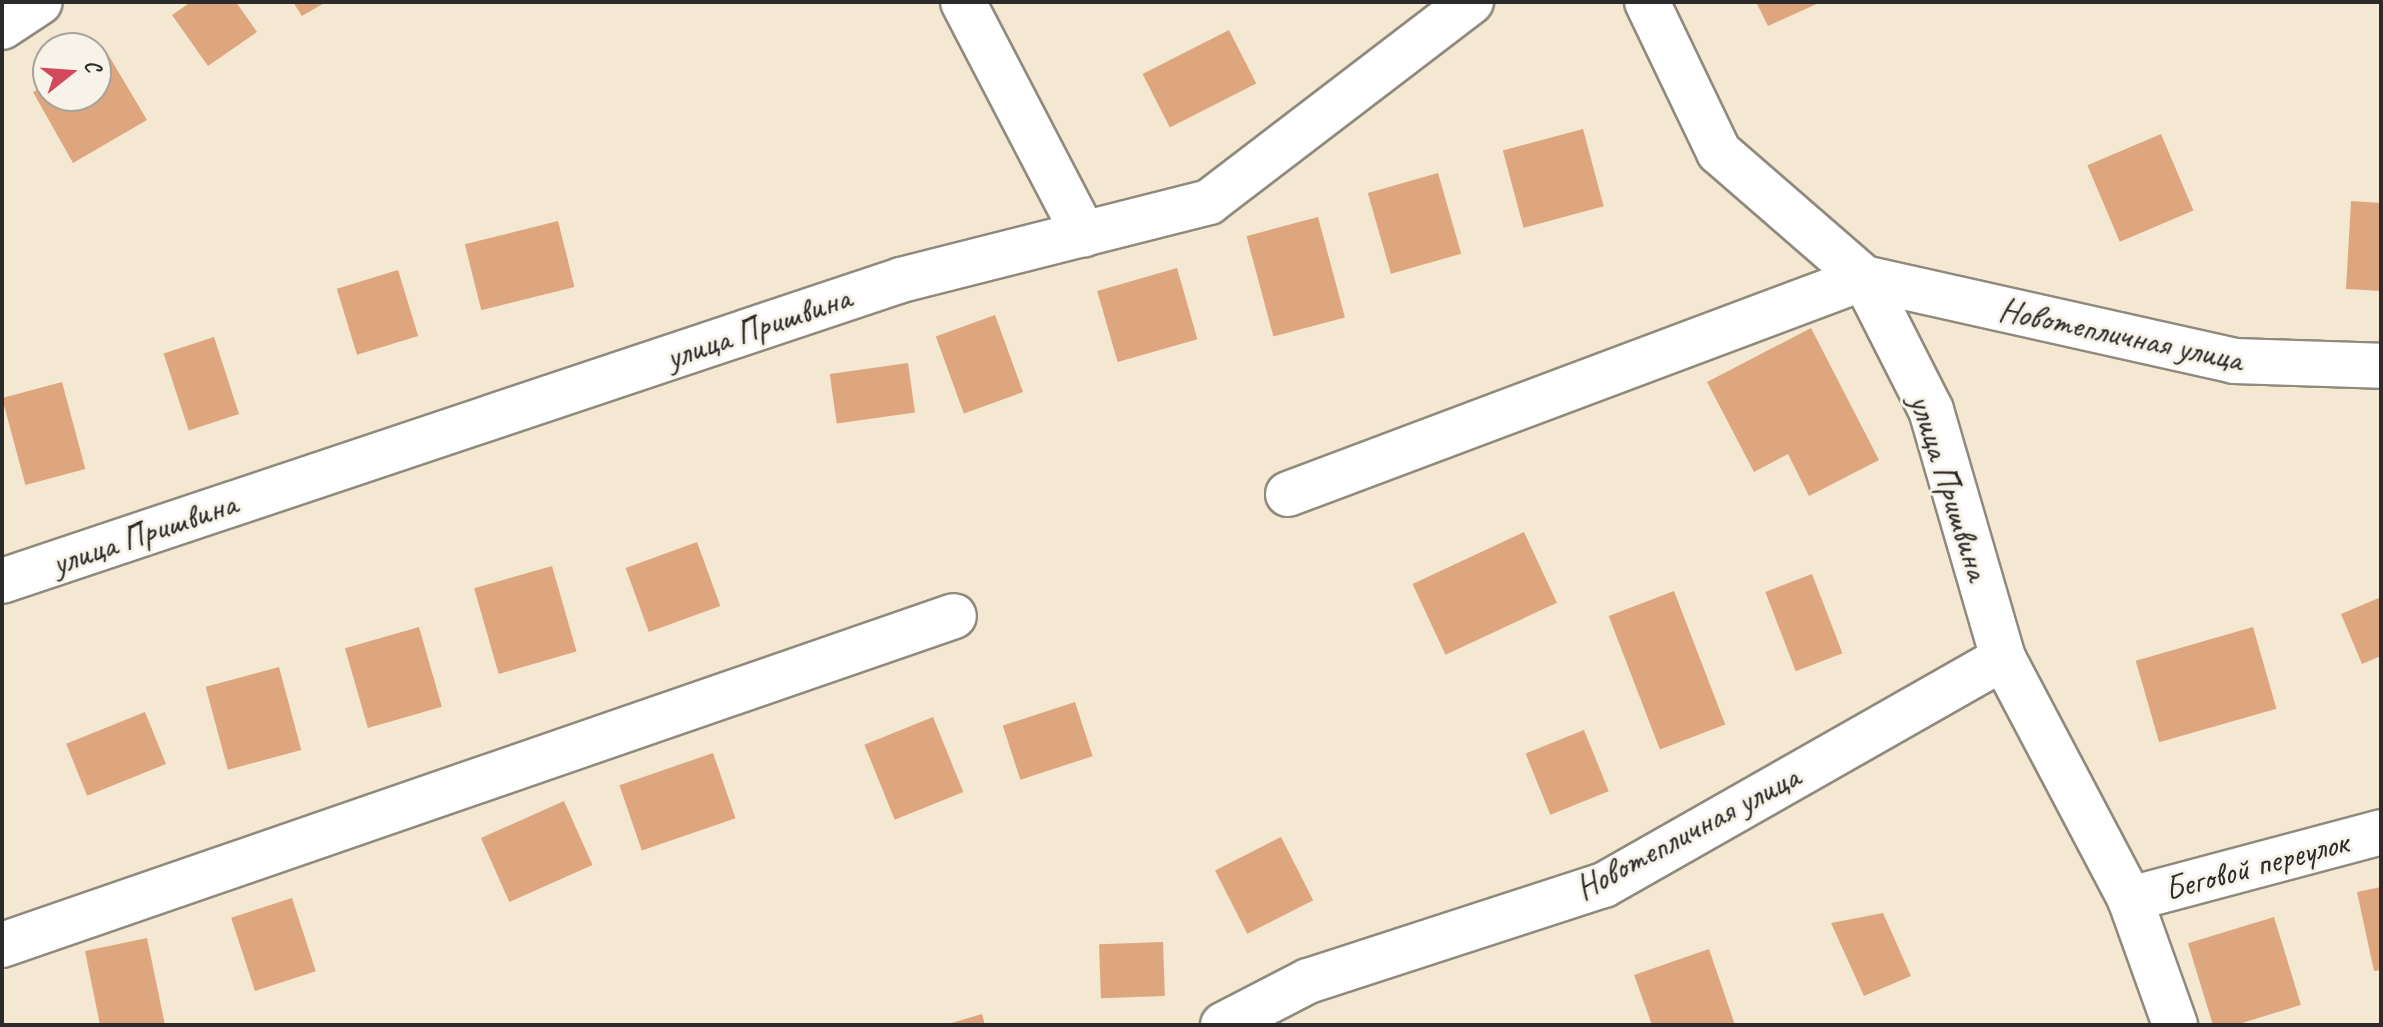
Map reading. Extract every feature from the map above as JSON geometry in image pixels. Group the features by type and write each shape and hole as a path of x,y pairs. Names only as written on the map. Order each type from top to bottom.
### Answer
{"street":[{"path":"2,27 40,2"},
{"path":"963,2 1084,234"},
{"name":"улица Пришвина","path":"2,581 901,280 1209,202 1471,2"},
{"name":"улица Пришвина","path":"1647,2 1719,152 1864,278 1931,410 2003,658 2130,899 2175,1025"},
{"path":"1288,494 1864,278"},
{"name":"Новотепличная улица","path":"1864,278 2234,361 2381,366"},
{"path":"2,945 954,616"},
{"name":"Новотепличная улица","path":"1223,1025 1308,981 1604,885 2003,658"},
{"name":"Беговой переулок","path":"2130,899 2381,832"}],"building":[{"path":"191,2 236,2 257,32 208,66 172,15"},
{"path":"293,2 326,2 302,16"},
{"path":"1756,2 1821,2 1768,26"},
{"path":"1229,30 1256,83 1170,127 1143,74"},
{"path":"112,61 147,120 73,163 44,112 112,112"},
{"path":"1583,129 1604,206 1524,228 1503,150"},
{"path":"2161,134 2193,210 2120,242 2087,165"},
{"path":"1438,173 1461,254 1391,274 1368,193"},
{"path":"2351,201 2381,203 2381,291 2346,289"},
{"path":"1318,217 1345,317 1273,337 1247,236"},
{"path":"558,221 574,287 481,310 465,244"},
{"path":"1177,268 1197,339 1118,362 1097,291"},
{"path":"398,270 418,336 357,355 337,289"},
{"path":"995,315 1023,392 964,414 936,337"},
{"path":"1811,328 1879,460 1809,496 1788,454 1754,472 1707,382"},
{"path":"214,337 239,414 189,430 164,353"},
{"path":"908,363 915,413 837,424 830,374"},
{"path":"62,382 85,469 25,485 2,398"},
{"path":"1524,532 1557,603 1445,655 1413,584"},
{"path":"697,542 720,606 649,632 626,568"},
{"path":"552,566 577,652 499,674 474,588"},
{"path":"1812,574 1842,653 1796,671 1765,592"},
{"path":"1674,591 1725,725 1660,750 1609,616"},
{"path":"2381,597 2381,656 2362,664 2341,614"},
{"path":"419,627 442,707 368,728 345,648"},
{"path":"2253,627 2276,709 2159,742 2136,661"},
{"path":"279,667 301,750 228,770 206,687"},
{"path":"1075,702 1093,756 1020,780 1003,725"},
{"path":"145,712 166,764 87,796 66,744"},
{"path":"933,717 963,792 895,820 864,745"},
{"path":"1584,730 1609,791 1550,815 1526,754"},
{"path":"713,753 735,818 642,850 619,785"},
{"path":"564,801 592,865 509,902 481,838"},
{"path":"1281,837 1313,900 1247,934 1215,871"},
{"path":"2381,887 2381,970 2374,971 2357,892"},
{"path":"292,898 316,971 255,991 231,918"},
{"path":"1883,913 1911,976 1864,996 1831,923"},
{"path":"2274,917 2301,1005 2235,1025 2213,1025 2188,943"},
{"path":"147,938 165,1025 100,1025 85,951"},
{"path":"1163,942 1165,996 1101,998 1099,944"},
{"path":"1709,949 1735,1025 1652,1025 1634,975"},
{"path":"982,1014 985,1025 948,1025 948,1024"}]}
